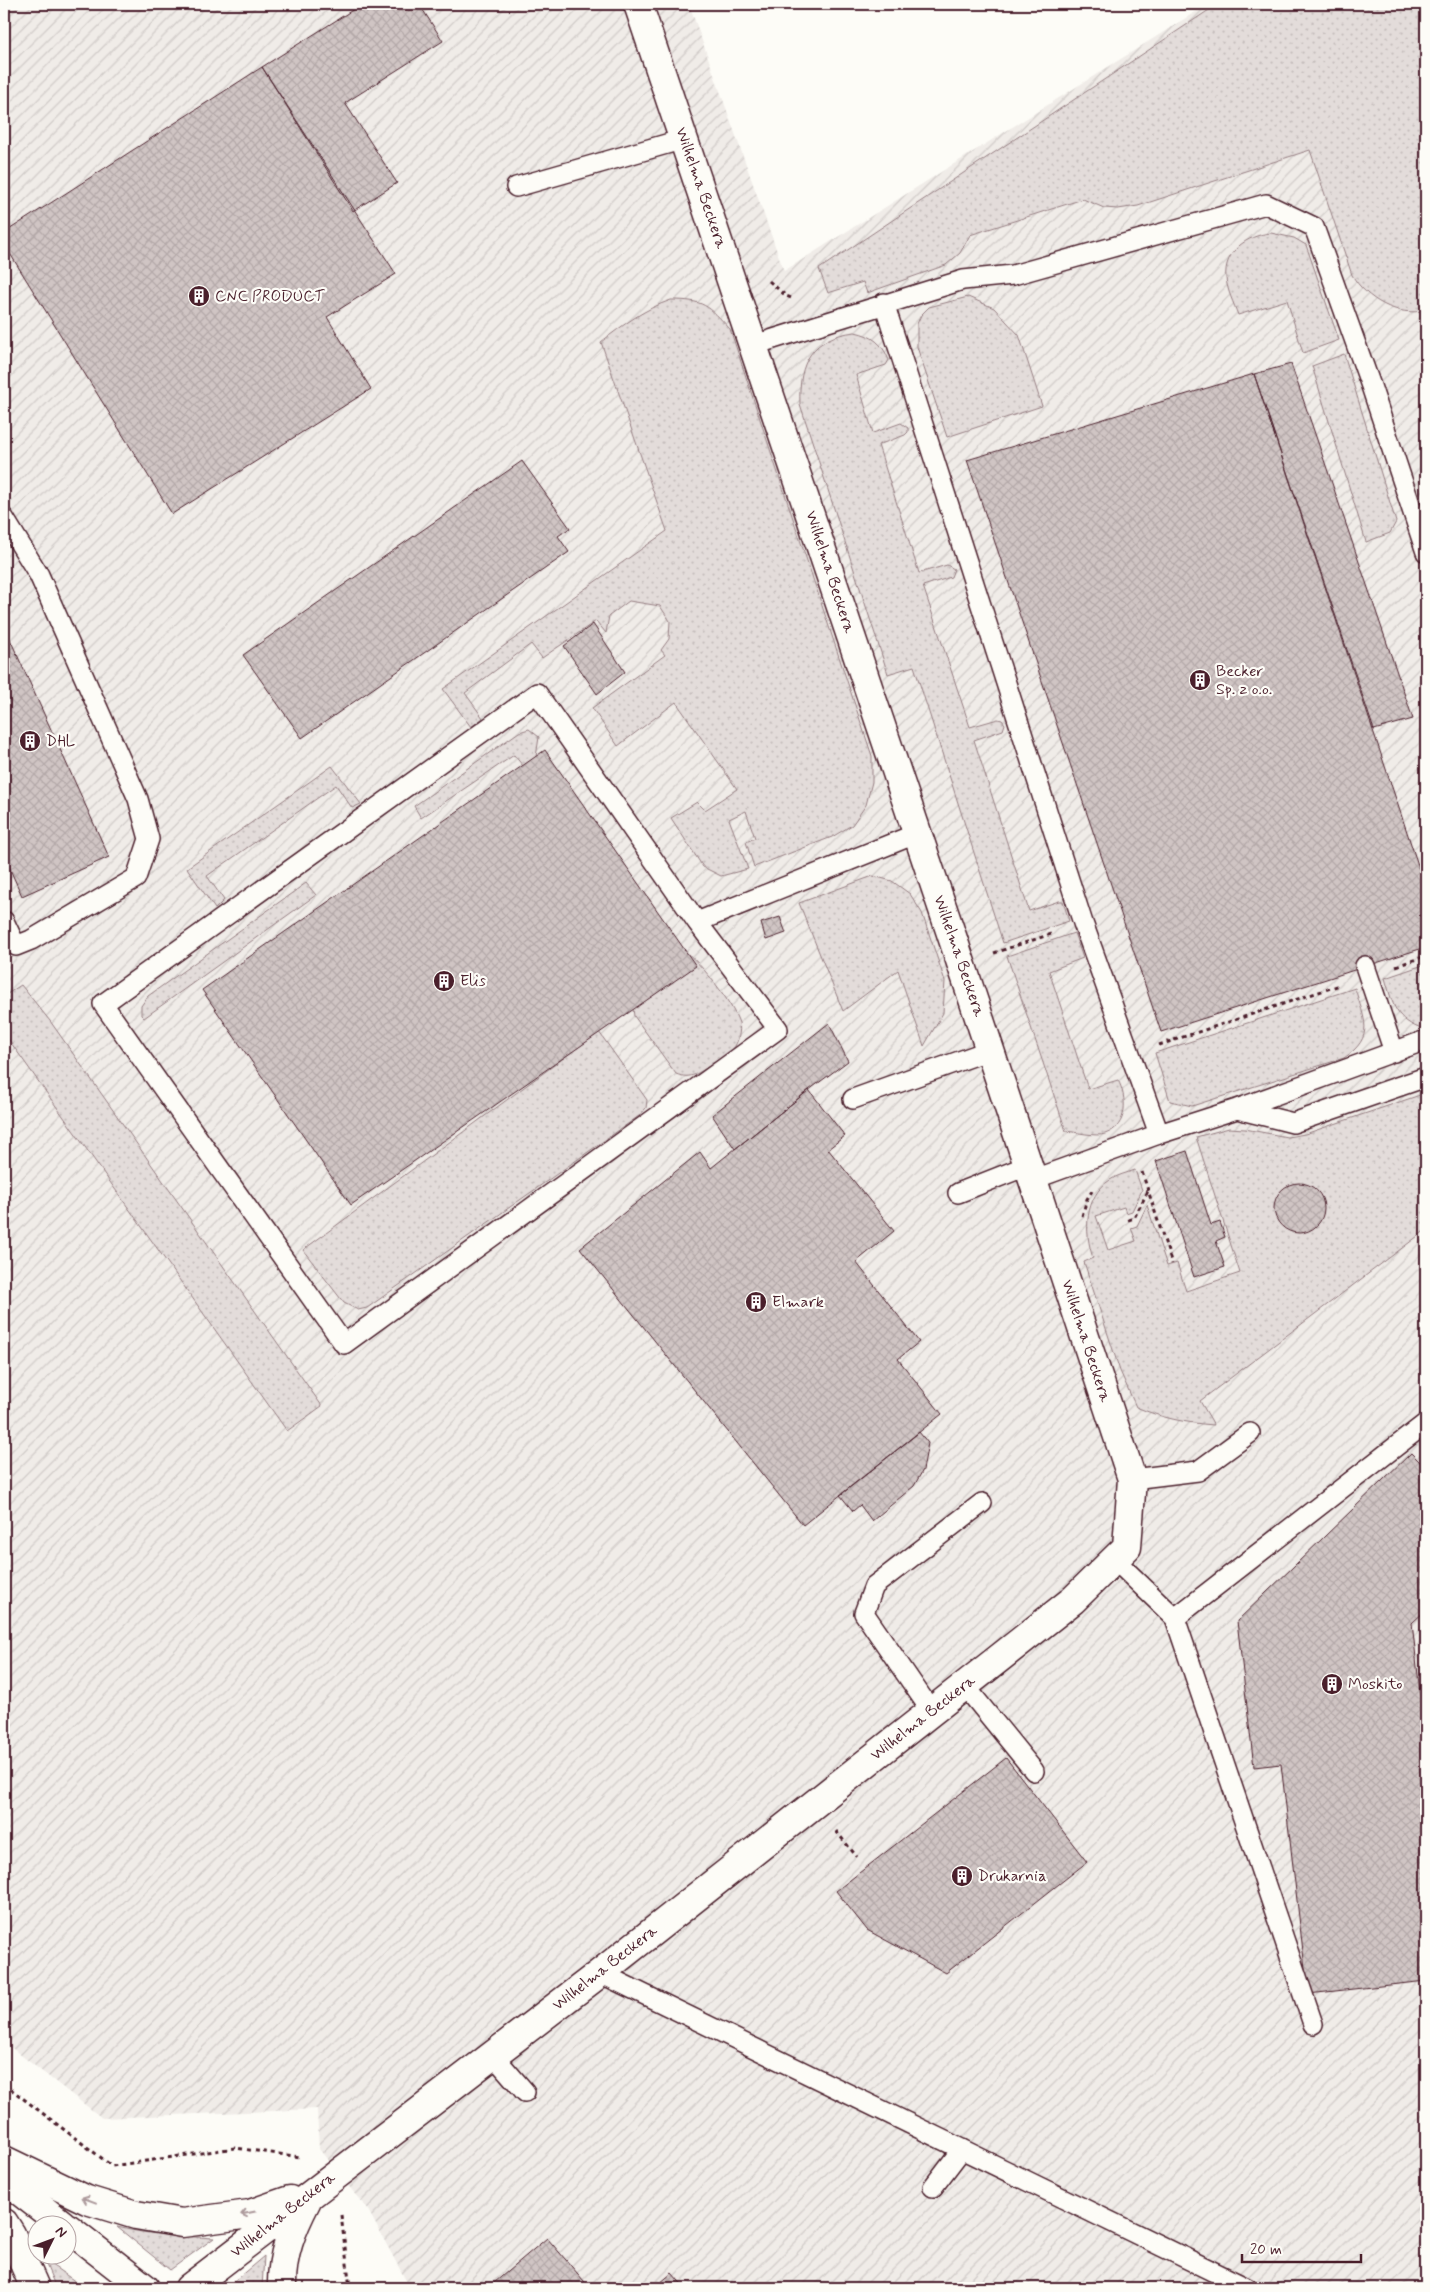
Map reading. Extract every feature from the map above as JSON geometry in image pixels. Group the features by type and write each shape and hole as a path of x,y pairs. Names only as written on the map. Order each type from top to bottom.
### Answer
{"street":[{"name":"Wilhelma Beckera","path":"189,2288 600,1972 965,1686 1073,1600 1126,1547 1132,1479 918,833 638,4"},
{"path":"4,2160 87,2200 136,2215 182,2223 250,2214 311,2193"},
{"path":"4,2179 49,2214"},
{"path":"282,2288 281,2268 293,2227 311,2193"},
{"path":"4,2223 11,2234 35,2288"},
{"path":"78,2236 145,2288"}],"lane":[{"path":"516,187 684,139"},
{"path":"754,346 884,303 963,280 1013,275 1266,204 1314,227 1371,386 1426,552"},
{"path":"884,303 1083,923 1159,1134"},
{"path":"4,518 39,575 138,799 150,839 136,878 30,940 16,946 4,921"},
{"path":"537,694 697,922 778,1029 344,1344 103,1004 537,694"},
{"path":"697,922 918,833"},
{"path":"1367,971 1394,1052"},
{"path":"958,1193 1134,1143 1237,1109 1426,1040"},
{"path":"853,1099 990,1050"},
{"path":"1237,1109 1293,1123 1426,1077"},
{"path":"1176,1618 1426,1423"},
{"path":"1132,1479 1198,1471 1250,1433"},
{"path":"932,1712 864,1613 874,1586 982,1503"},
{"path":"1114,1559 1176,1618 1314,2024"},
{"path":"965,1686 1034,1771"},
{"path":"600,1972 1247,2288"},
{"path":"493,2054 525,2092"},
{"path":"933,2187 962,2149"}],"path":[{"path":"730,273 760,264 762,272 773,285 786,296 799,302"},
{"path":"1130,1054 1367,971 1426,956"},
{"path":"1134,1143 1172,1264"},
{"path":"1081,1223 1087,1199 1095,1186"},
{"path":"1128,1220 1134,1218 1149,1190"},
{"path":"836,1830 857,1857"},
{"path":"4,2084 112,2166 235,2148 302,2158"},
{"path":"340,2212 350,2288"}],"shaded area":[{"path":"4,4 689,4 784,271 1208,4 1426,4 1426,2288 410,2288 368,2210 319,2149 317,2109 102,2118 4,2042"},
{"path":"1218,4 1426,4 1426,310 1415,312 1394,309 1374,299 1358,284 1352,275 1310,150 1138,206 1118,209 1104,208 1083,199 970,235 960,253 946,265 867,293 863,282 828,293 819,269"},
{"path":"1271,233 1294,238 1306,245 1339,340 1303,353 1287,300 1238,315 1226,278 1226,268 1229,260 1233,252 1246,241 1262,234"},
{"path":"968,297 994,308 1019,335 1042,406 947,437 917,347 917,324 921,315 929,307"},
{"path":"671,300 691,301 705,306 716,314 730,329 872,756 872,782 866,805 852,825 832,837 754,867 746,842 755,838 746,811 729,819 748,869 721,876 703,867 671,818 697,802 705,810 737,789 676,702 618,746 592,708 665,655 661,650 669,639 670,621 660,606 629,601 609,616 606,633 596,621 542,658 531,644 465,693 483,718 471,727 443,689 667,531 601,342 643,313"},
{"path":"855,332 876,341 889,360 886,365 856,375 873,433 901,423 908,428 908,432 905,435 878,445 919,573 947,565 954,569 951,577 923,586 970,727 998,719 1002,720 1005,724 1003,730 974,740 1029,911 1063,901 1069,921 1003,943 914,666 888,674 800,404 802,376 805,364 811,354 828,339"},
{"path":"1344,354 1396,522 1390,533 1366,542 1312,366"},
{"path":"529,729 539,737 536,757 523,766 514,755 421,818 414,806 519,732"},
{"path":"332,766 361,804 352,808 336,785 207,876 224,900 215,909 187,868"},
{"path":"873,876 892,881 910,894 922,913 945,981 943,1013 924,1046 898,970 843,1011 799,903"},
{"path":"306,883 316,895 144,1018 141,1015 141,1006 148,996"},
{"path":"1074,933 1083,958 1049,971 1088,1089 1118,1080 1121,1087 1124,1102 1122,1118 1113,1130 1101,1135 1066,1131 1007,956"},
{"path":"686,952 724,995 735,1014 740,1030 736,1044 731,1051 698,1073 690,1076 681,1076 676,1074 634,1016 633,1009"},
{"path":"1426,964 1426,1029 1424,1030 1414,1026 1401,1016 1393,1004 1385,978"},
{"path":"21,985 50,1021 322,1406 287,1431 4,1033 4,996"},
{"path":"1355,988 1364,1018 1364,1035 1354,1050 1344,1058 1192,1106 1170,1101 1155,1053"},
{"path":"599,1032 647,1100 646,1108 639,1116 367,1308 358,1310 344,1303 303,1250"},
{"path":"1426,1093 1426,1230 1200,1401 1214,1425 1174,1419 1136,1407 1120,1371 1084,1262 1093,1258 1088,1237 1088,1216 1095,1196 1101,1187 1119,1175 1135,1170 1142,1190 1132,1211 1126,1213 1124,1207 1096,1216 1108,1250 1136,1241 1131,1228 1137,1226 1147,1205 1167,1266 1177,1263 1186,1291 1240,1273 1196,1137 1229,1128 1287,1137 1305,1134"},
{"path":"117,2227 177,2236 214,2238 170,2270"},
{"path":"264,2256 262,2288 226,2288"},
{"path":"46,2264 50,2264 85,2288 56,2288"}],"building":[{"path":"362,4 419,4 443,41 345,103 397,183 353,211 262,67"},
{"name":"CNC PRODUCT","path":"262,67 396,274 327,317 371,389 172,514 4,244 4,233"},
{"path":"1291,364 1413,719 1374,730 1254,374"},
{"name":"Becker Sp. z o.o.","path":"1254,374 1426,889 1426,947 1161,1032 967,460"},
{"path":"522,461 570,528 558,536 569,552 302,738 243,655"},
{"path":"593,624 625,672 597,694 564,646"},
{"name":"DHL","path":"4,626 109,857 22,896 4,856"},
{"name":"Elis","path":"545,750 696,966 351,1205 202,990"},
{"path":"780,917 786,933 766,940 761,923"},
{"path":"829,1023 848,1061 735,1149 712,1115"},
{"name":"Elmark","path":"809,1090 845,1136 828,1149 894,1231 856,1262 919,1342 898,1359 942,1414 803,1525 580,1248 700,1152 711,1168"},
{"path":"1187,1151 1211,1225 1220,1222 1225,1237 1216,1241 1225,1267 1194,1277 1156,1161"},
{"path":"1299,1183 1309,1185 1317,1190 1322,1198 1324,1208 1322,1218 1317,1226 1309,1231 1299,1233 1289,1231 1281,1226 1276,1218 1274,1208 1276,1198 1281,1190 1289,1185"},
{"path":"919,1432 928,1443 923,1470 914,1486 872,1521 860,1505 853,1511 840,1495"},
{"name":"Moskito","path":"1411,1453 1423,1465 1426,1462 1426,1610 1412,1623 1426,1745 1426,1981 1308,1994 1281,1764 1254,1767 1237,1621"},
{"name":"Drukarnia","path":"1006,1758 1087,1862 946,1973 867,1930 836,1891"},
{"path":"547,2238 590,2288 488,2288"},
{"path":"672,2273 685,2288 654,2288"}],"place":[{"name":"CNC PRODUCT","path":"199,296"},
{"name":"Becker Sp. z o.o.","path":"1200,680"},
{"name":"DHL","path":"30,741"},
{"name":"Elis","path":"444,981"},
{"name":"Elmark","path":"756,1302"},
{"name":"Moskito","path":"1332,1684"},
{"name":"Drukarnia","path":"962,1876"}]}
